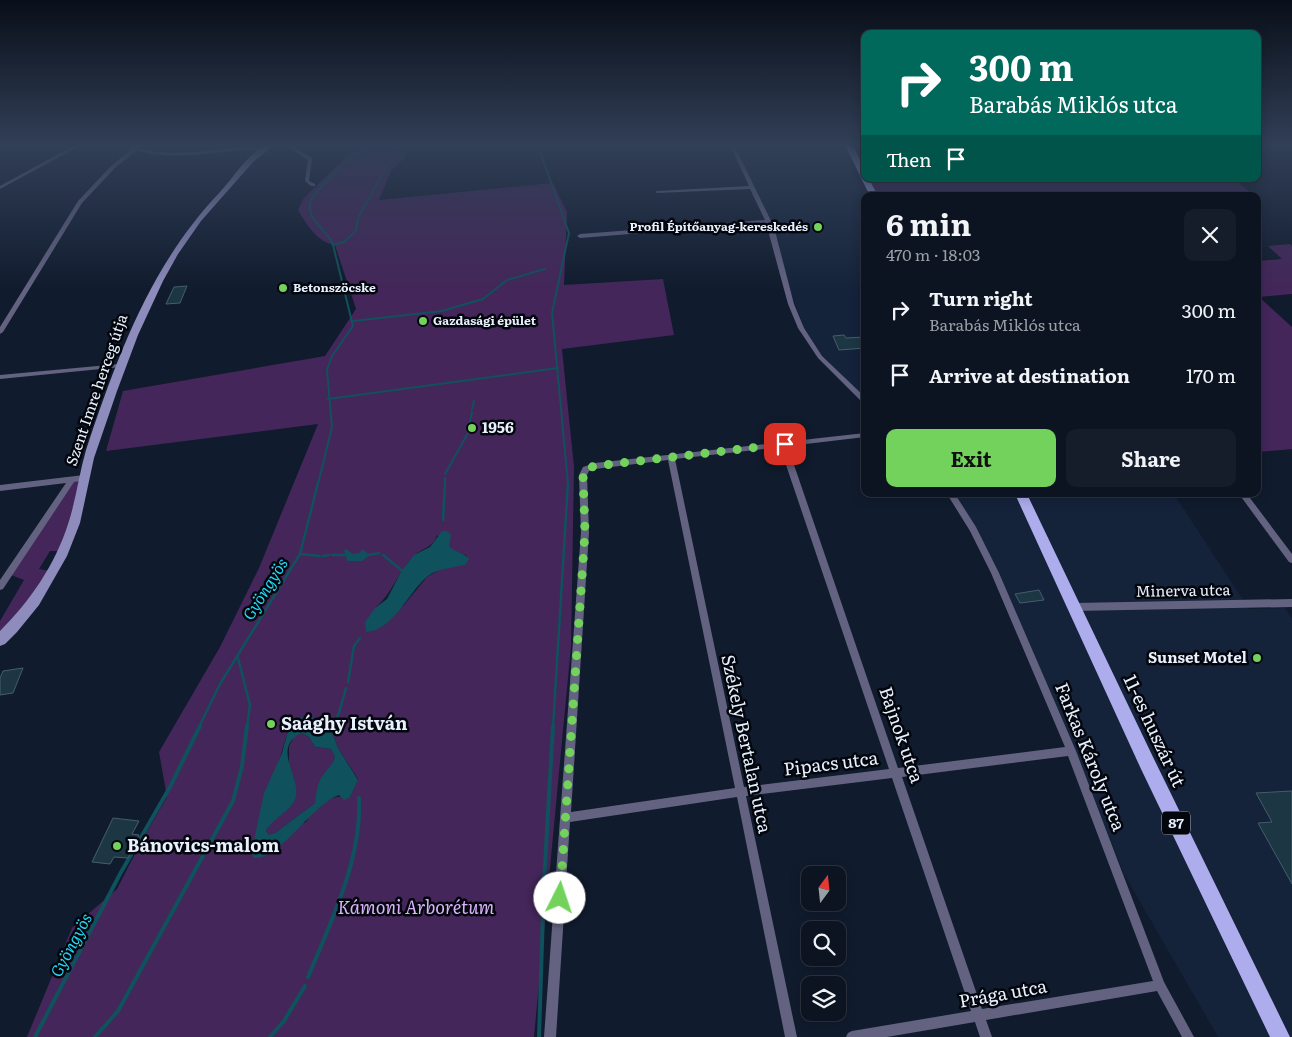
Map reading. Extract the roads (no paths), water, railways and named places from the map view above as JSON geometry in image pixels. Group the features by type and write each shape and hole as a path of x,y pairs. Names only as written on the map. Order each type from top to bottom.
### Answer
{"main road":[{"name":"Szent Imre herceg útja","path":"0,640 18,622 47,583 63,553 74,523 84,478 120,366 147,301 191,229 223,193"},
{"name":"11-es huszár út","path":"1023,497 1147,763 1280,1037"}],"street":[{"path":"0,332 80,202 88,193"},
{"path":"757,193 768,220 791,304 807,339 820,357 861,397"},
{"path":"580,236 768,220"},
{"path":"0,377 120,366"},
{"path":"550,1037 585,532 583,475 586,469 595,466 861,435"},
{"name":"Bajnok utca","path":"785,444 788,459 986,1037"},
{"name":"Székely Bertalan utca","path":"671,457 791,1037"},
{"path":"0,488 84,478"},
{"name":"Szent Imre herceg útja","path":"0,587 70,482 70,479"},
{"name":"Farkas Károly utca","path":"952,497 986,554 1071,751 1160,985 1188,1037"},
{"path":"1246,497 1292,560"},
{"name":"Minerva utca","path":"1074,607 1292,603"},
{"name":"Pipacs utca","path":"565,818 740,792 1071,751"},
{"name":"Prága utca","path":"852,1037 1160,985"}],"waterway":[{"name":"Gyöngyös","path":"316,193 310,204 311,214 333,245"},
{"path":"333,245 344,242 356,231 358,218 372,193"},
{"path":"555,193 569,233 552,313 557,368"},
{"name":"Gyöngyös","path":"330,399 327,370 332,356 353,326 333,245"},
{"path":"353,321 442,311 483,299 507,280 545,269"},
{"path":"330,399 557,368"},
{"path":"557,368 568,484"},
{"name":"Gyöngyös","path":"318,484 332,427 330,399"},
{"path":"472,409 474,401"},
{"path":"468,430 472,412"},
{"path":"445,474 468,433"},
{"path":"445,478 445,483"},
{"name":"Gyöngyös","path":"300,554 318,483"},
{"path":"443,520 445,483"},
{"path":"553,727 568,484"},
{"path":"368,555 379,553"},
{"name":"Gyöngyös","path":"199,727 220,684 300,554"},
{"path":"300,554 320,556"},
{"path":"323,556 329,555"},
{"path":"332,555 345,555"},
{"path":"383,555 405,573"},
{"path":"348,682 354,646 360,638"},
{"path":"238,658 250,705 247,727"},
{"path":"332,727 339,713 346,688"},
{"name":"Gyöngyös","path":"35,1037 120,874 170,787 200,726"},
{"path":"95,1037 118,1011 233,801 242,766 247,726"},
{"path":"329,733 333,726"},
{"path":"539,1037 544,882 553,726"},
{"path":"308,977 335,912 350,867 356,844 359,798"},
{"path":"270,1037 284,1021 305,986"}],"place":[{"name":"Profil Építőanyag-kereskedés","path":"818,227"},
{"name":"Betonszöcske","path":"283,288"},
{"name":"Gazdasági épület","path":"423,321"},
{"name":"1956","path":"472,428"},
{"name":"Sunset Motel","path":"1257,658"},
{"name":"Saághy István","path":"271,724"},
{"name":"Bánovics-malom","path":"117,846"}],"park label":[{"name":"Kámoni Arborétum","path":"416,908"}]}
